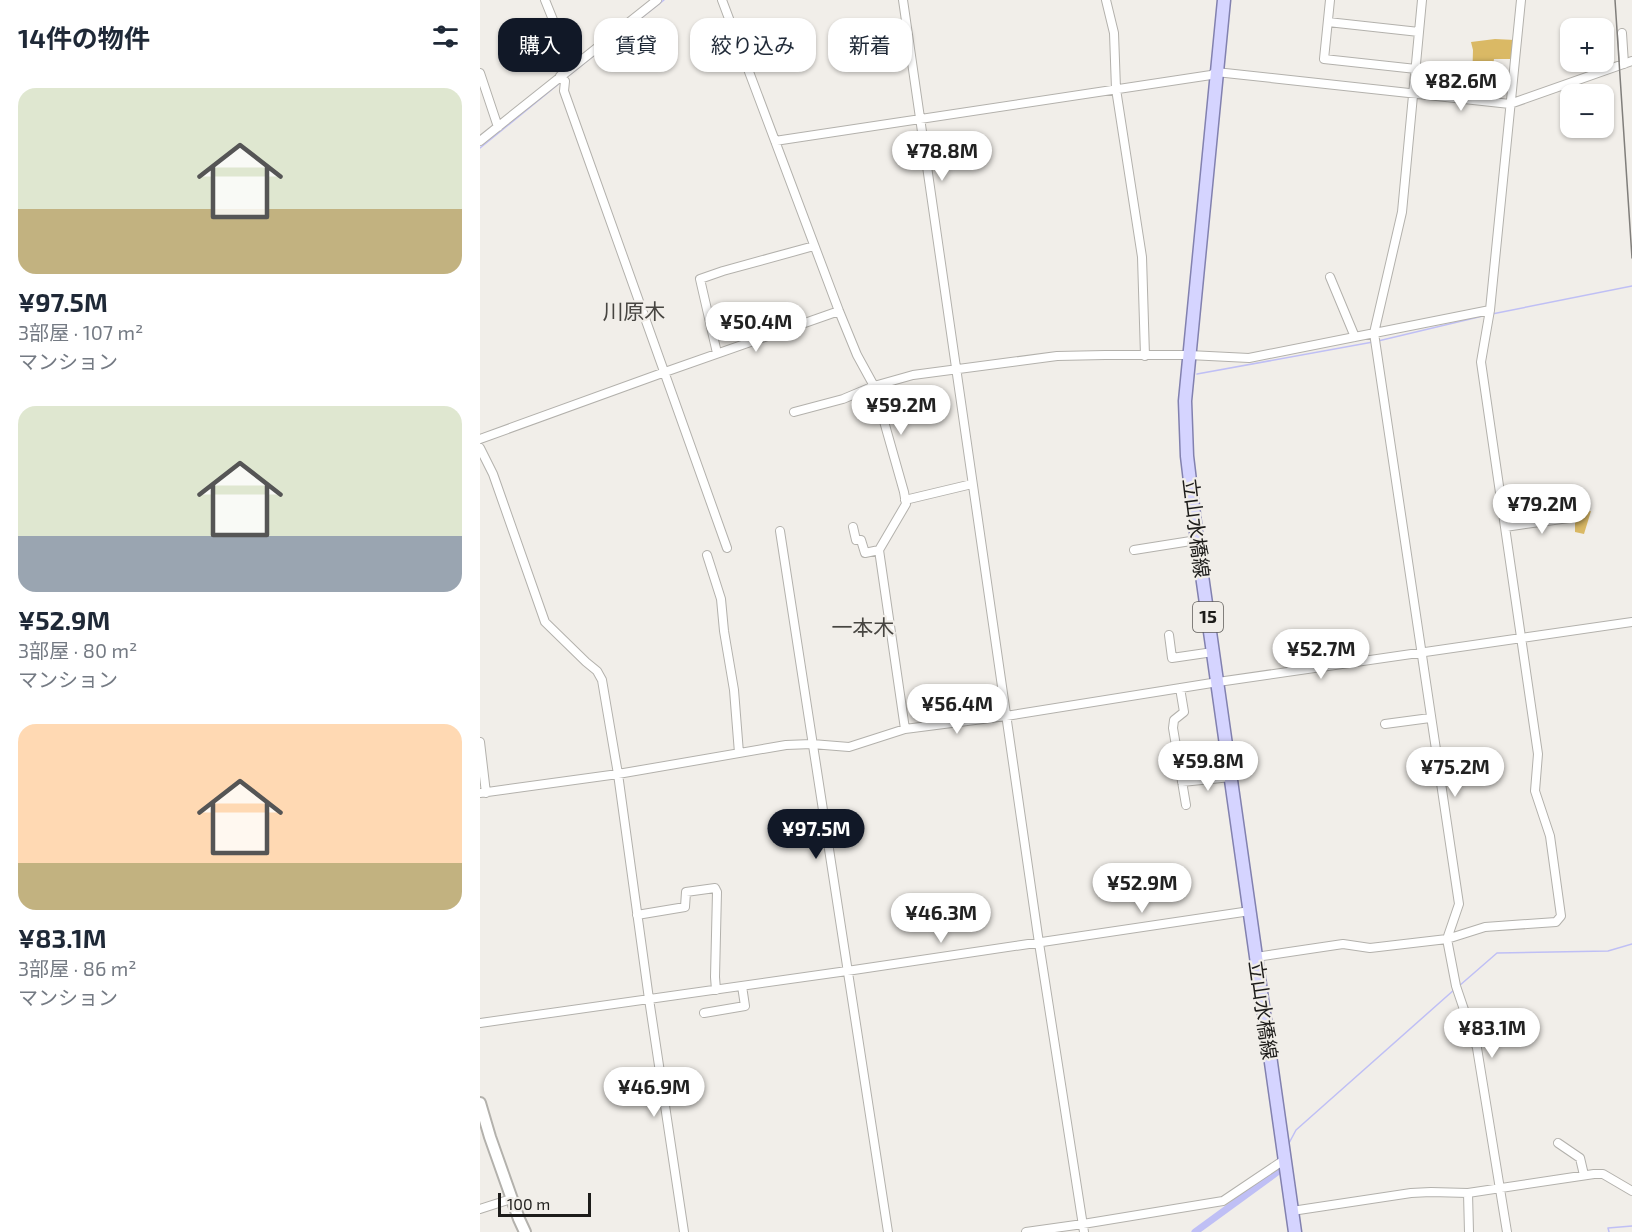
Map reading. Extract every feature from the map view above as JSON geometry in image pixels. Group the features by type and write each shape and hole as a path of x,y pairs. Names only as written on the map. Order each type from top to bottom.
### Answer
{"main road":[{"name":"立山水橋線","path":"1224,0 1185,400 1186,435 1197,540 1295,1232"},
{"path":"480,1103 482,1118 525,1232"}],"street":[{"path":"545,0 552,18"},
{"path":"582,59 657,0"},
{"path":"722,0 839,311 857,355 874,386 905,500 906,504 879,550 905,729"},
{"path":"903,0 1039,943 1083,1228"},
{"path":"1106,0 1114,33 1116,89 1142,257 1145,356"},
{"path":"1330,0 1324,59 1416,69"},
{"path":"1422,0 1402,212 1374,333 1459,904 1447,939 1456,986 1478,1048 1507,1232"},
{"path":"1256,957 1343,944 1370,948 1447,939 1485,927 1556,922 1561,916 1550,836 1535,791 1538,754 1480,362 1490,310 1521,0"},
{"path":"1328,22 1419,32"},
{"path":"775,141 1211,75 1216,72 1510,104 1628,63 1622,33"},
{"path":"480,141 565,72"},
{"path":"480,73 498,127"},
{"path":"560,76 565,81 564,91 728,548"},
{"path":"717,354 700,279 814,246"},
{"path":"1330,277 1355,337"},
{"path":"795,412 843,399 874,386 913,375 956,368 1057,356 1189,355 1249,358 1490,310"},
{"path":"480,439 839,311"},
{"path":"480,448 493,474 545,622 597,671 602,680 618,774 648,999 684,1232"},
{"path":"905,500 972,484"},
{"path":"1505,527 1576,517"},
{"path":"853,527 856,540 861,540 865,553 879,550"},
{"path":"780,531 888,1232"},
{"path":"1134,550 1197,540"},
{"path":"707,555 721,599 734,690 739,753"},
{"path":"480,742 483,793 618,774 786,746 812,744 849,747 905,729 1006,716 1218,682 1632,622"},
{"path":"1169,635 1172,658 1213,652"},
{"path":"1180,688 1184,712 1174,720 1173,728 1186,805"},
{"path":"1385,724 1430,718"},
{"path":"1182,782 1231,777"},
{"path":"637,915 685,907 686,892 715,888 717,892 716,990"},
{"path":"480,1023 1250,911"},
{"path":"704,1013 745,1006 742,986"},
{"path":"1558,1143 1580,1158 1584,1175"},
{"path":"1026,1232 1083,1228 1223,1201 1284,1160"},
{"path":"1292,1211 1411,1193 1468,1193 1584,1175 1603,1174 1632,1191"},
{"path":"1468,1193 1469,1232"},
{"path":"480,1209 511,1199"}],"shaded area":[{"path":"1495,39 1515,40 1513,59 1494,59 1490,86 1472,84 1473,50 1471,42"},
{"path":"1591,511 1584,534 1575,532 1575,514"}],"waterway":[{"path":"567,77 664,0"},
{"path":"480,148 561,82"},
{"path":"1492,314 1632,286"},
{"path":"1378,341 1487,315"},
{"path":"1197,374 1373,342"},
{"path":"1459,986 1497,953 1608,951 1632,944"},
{"path":"1288,1145 1296,1130 1455,989"},
{"path":"1195,1232 1281,1167"},
{"path":"1609,1232 1608,1228 1632,1226"}],"railway":[{"path":"1615,0 1632,258"}],"district":[{"name":"川原木","path":"634,312"},
{"name":"一本木","path":"863,628"}]}
